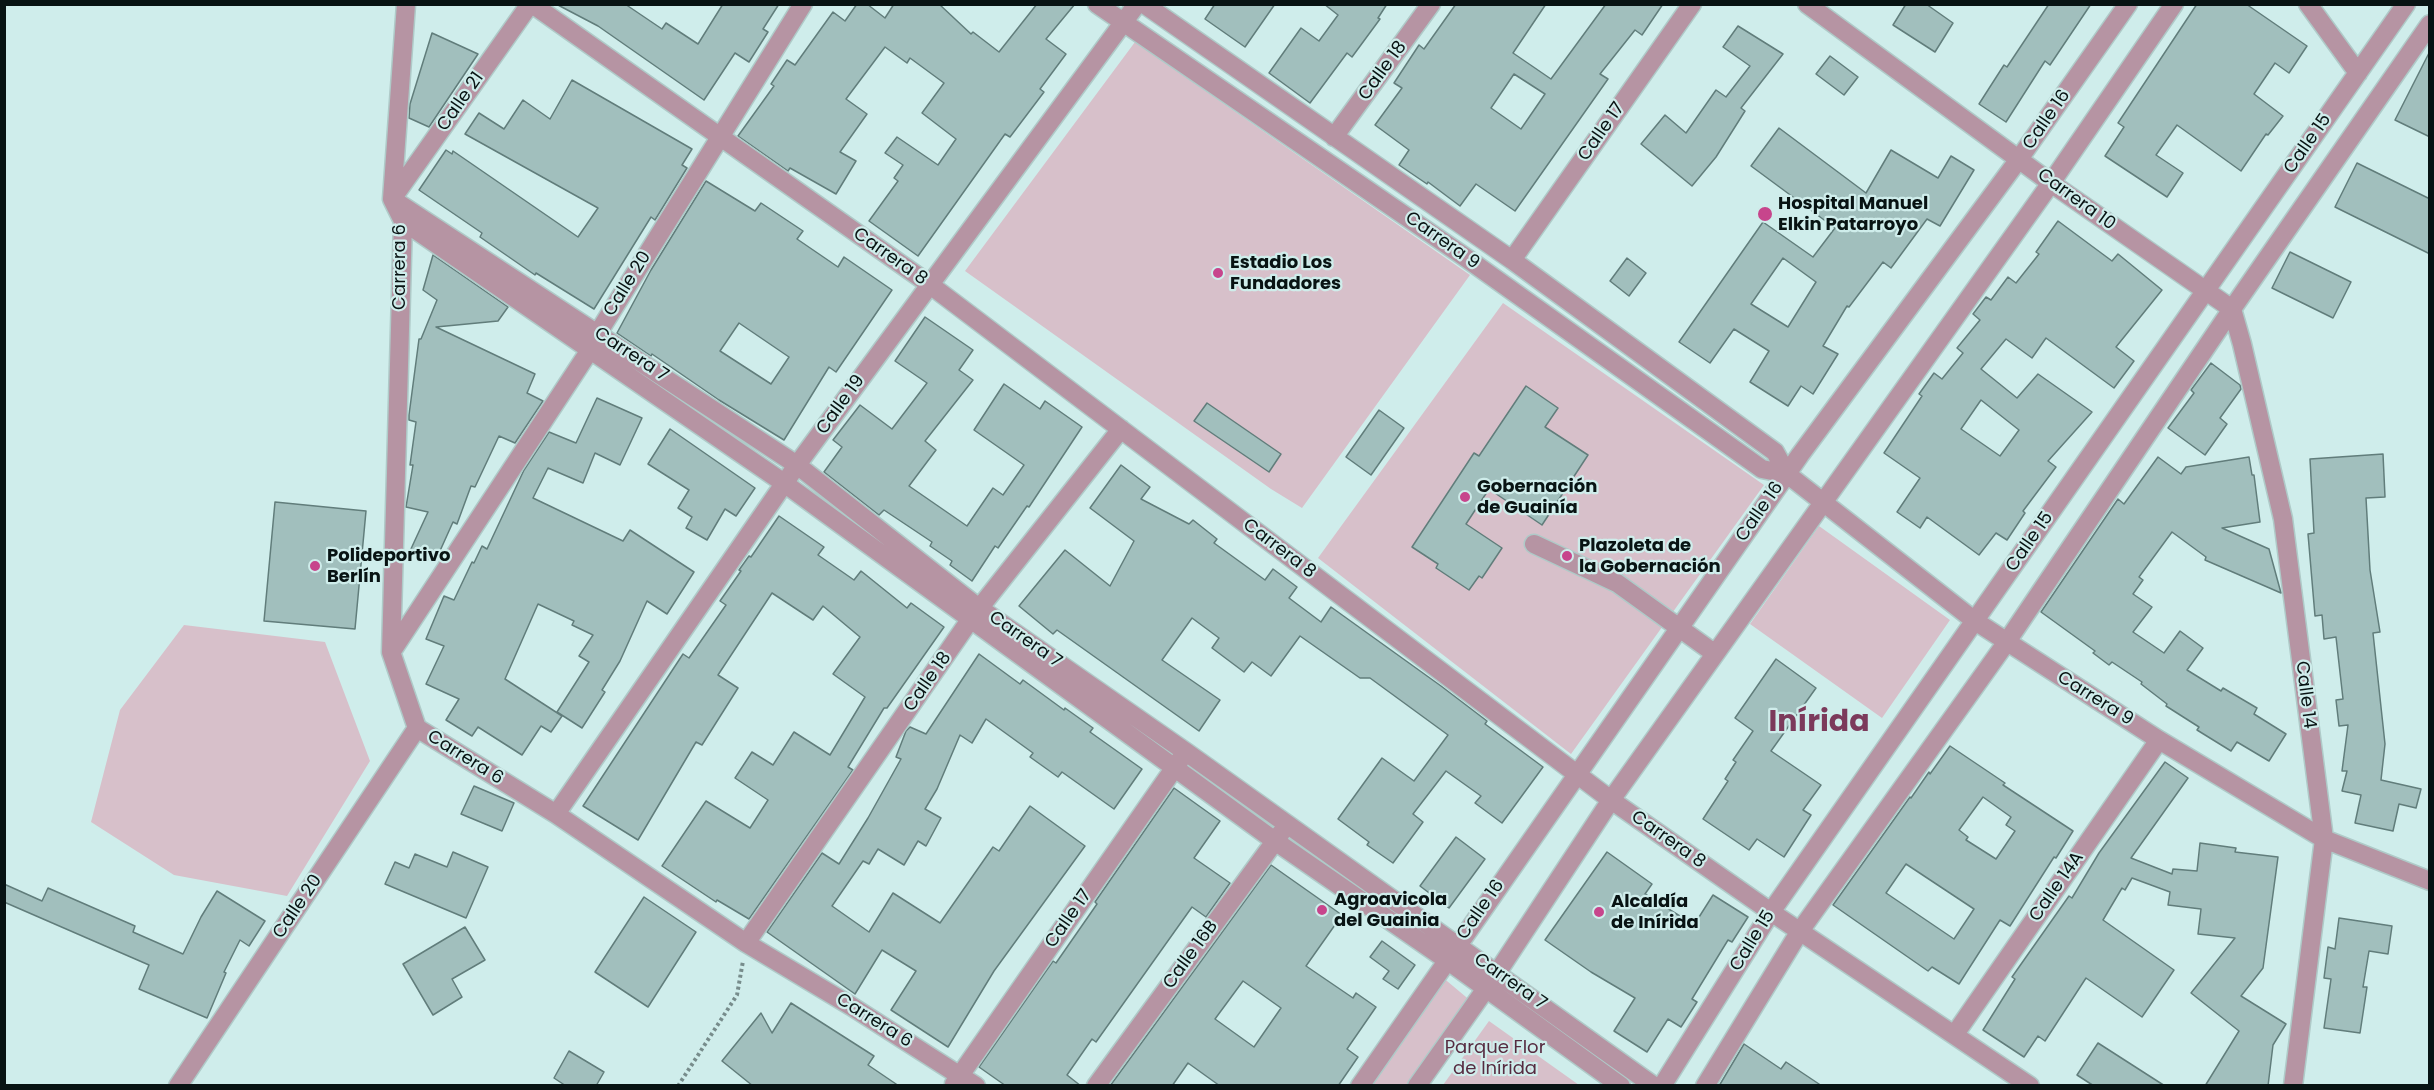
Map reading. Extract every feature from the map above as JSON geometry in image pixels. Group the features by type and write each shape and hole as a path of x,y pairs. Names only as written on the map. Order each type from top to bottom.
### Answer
{"street":[{"name":"Carrera 6","path":"406,4 392,199 403,221 391,652 417,728 556,814 746,943 851,1006 956,1080 976,1086"},
{"name":"Calle 21","path":"392,199 531,4"},
{"name":"Carrera 8","path":"531,4 929,284 1576,775 1771,912 2030,1086"},
{"name":"Calle 20","path":"391,652 590,350 598,333 718,137 803,4"},
{"name":"Carrera 9","path":"1097,4 1462,255 1762,469 1787,474"},
{"name":"Calle 19","path":"556,814 784,483 1137,4"},
{"name":"Carrera 9","path":"1144,4 1512,260 1775,452 1787,474 2006,643 2159,740 2324,839 2430,881"},
{"name":"Calle 18","path":"1334,137 1431,4"},
{"name":"Calle 17","path":"1512,260 1692,4"},
{"name":"Carrera 10","path":"1807,4 2051,183 2232,309"},
{"name":"Calle 16","path":"1360,1086 1787,474 2019,159 2128,4"},
{"path":"1417,1086 1611,800 2051,183 2174,4"},
{"path":"2308,4 2358,73"},
{"name":"Calle 15","path":"1662,1086 1771,912 2406,4"},
{"name":"Calle 15","path":"1705,1086 1800,931 2006,643 2232,309 2430,24"},
{"name":"Carrera 7","path":"392,199 797,465 975,614 1175,768 1275,841 1452,953 1654,1086"},
{"name":"Carrera 7","path":"403,221 975,614 1186,752 1286,825 1452,953"},
{"name":"Calle 14","path":"2232,309 2283,519 2324,839 2293,1086"},
{"name":"Calle 18","path":"746,943 975,614 1121,429"},
{"path":"1534,544 1617,583 1714,653"},
{"name":"Calle 20","path":"178,1086 417,728"},
{"name":"Calle 14A","path":"1955,1034 2159,740"},
{"name":"Calle 17","path":"956,1080 1186,752"},
{"name":"Calle 16B","path":"1096,1086 1286,825"},
{"name":"Carrera 7","path":"1491,980 1621,1086"}],"path":[{"path":"678,1086 737,995 746,943"}],"green space":[{"name":"Estadio Los Fundadores","path":"1135,42 1470,275 1302,508 1271,489 965,271"},
{"path":"1503,303 1764,485 1571,754 1318,558","holes":["1474,453 1501,472 1455,540 1428,522"]},
{"path":"1819,526 1950,620 1882,718 1750,624"},
{"path":"184,625 325,642 370,761 287,896 174,875 91,822 120,710"},
{"path":"1441,976 1472,1002 1413,1085 1364,1086"},
{"name":"Parque Flor de Inírida","path":"1489,1021 1579,1085 1443,1085"}],"building":[{"path":"556,4 625,4 662,29 666,23 698,44 723,4 779,4 763,29 768,32 749,62 735,53 704,100 598,26"},
{"path":"857,4 867,4 885,18 894,4 939,4 971,34 973,32 999,52 1037,4 1075,4 1046,39 1066,54 1040,89 1044,92 1010,137 1005,134 918,256 869,221 898,181 894,178 903,165 885,153 897,137 938,165 956,139 922,113 944,83 910,58 907,63 885,47 846,99 867,114 840,152 856,161 836,194 790,168 788,171 738,136 774,86 771,84 787,60 795,65 833,12 845,21"},
{"path":"1215,4 1275,4 1245,47 1205,19"},
{"path":"1324,4 1387,4 1378,18 1380,19 1352,57 1347,53 1310,103 1269,73 1301,28 1319,41 1338,15"},
{"path":"1456,4 1546,4 1513,53 1551,79 1606,4 1663,4 1642,35 1635,30 1600,74 1608,79 1515,211 1476,184 1460,206 1428,182 1427,184 1399,165 1409,150 1375,125 1402,88 1394,83 1419,45 1424,49","holes":["1514,74 1545,94 1521,129 1491,108"]},
{"path":"1906,4 1926,4 1953,23 1935,52 1893,25"},
{"path":"2049,4 2091,4 2050,65 2045,61 2006,122 1979,104 2004,65 2007,67"},
{"path":"2197,4 2246,4 2307,46 2289,73 2275,63 2254,94 2283,116 2268,135 2266,134 2241,171 2177,125 2156,155 2183,173 2167,197 2105,156 2124,127 2118,123"},
{"path":"1738,26 1783,54 1741,108 1745,111 1716,157 1692,186 1641,144 1665,115 1686,133 1716,90 1726,97 1750,66 1723,47"},
{"path":"432,33 478,54 429,127 409,118 410,104"},
{"path":"2430,51 2430,137 2395,120"},
{"path":"1830,56 1858,77 1844,95 1816,74"},
{"path":"572,80 692,149 682,165 687,168 655,220 651,217 594,309 536,273 535,275 480,237 482,233 419,190 446,150 452,154 453,151 578,237 598,208 465,134 479,113 504,129 523,100 550,119"},
{"path":"1779,128 1866,193 1891,150 1938,178 1951,156 1974,170 1940,226 1927,219 1891,268 1883,262 1849,307 1847,306 1823,346 1838,354 1813,394 1801,386 1788,406 1750,382 1769,351 1734,329 1710,363 1679,342 1763,222 1813,257 1835,228 1751,166","holes":["1783,258 1816,282 1788,327 1751,304"]},
{"path":"2357,163 2430,199 2430,254 2335,207"},
{"path":"706,181 755,211 761,203 803,231 797,239 838,267 844,257 892,290 836,372 829,367 784,440 617,333 651,270","holes":["739,323 789,357 771,384 720,351"]},
{"path":"2058,221 2112,261 2118,254 2162,290 2116,347 2134,361 2114,388 2046,338 2032,358 2006,339 1981,369 2017,398 2038,374 2092,412 2048,461 2056,467 2023,511 2025,513 2007,540 1996,533 1979,555 1927,517 1920,528 1897,512 1920,478 1884,453 1922,396 1919,394 1934,373 1942,379 1963,353 1957,348 1980,320 1973,314 1986,297 1991,300 2008,277 2016,283 2039,254 2036,252","holes":["1981,400 2019,430 2000,456 1961,429"]},
{"path":"2290,252 2351,282 2333,318 2272,288"},
{"path":"433,255 508,307 498,321 436,327 535,374 527,393 543,401 515,443 499,436 475,487 471,486 457,524 453,522 435,562 410,551 428,512 406,507 413,465 410,465 416,422 409,420 409,415 419,339 421,339 437,300 423,290"},
{"path":"1627,258 1646,273 1629,296 1610,281"},
{"path":"925,317 973,350 959,370 973,380 925,441 936,450 909,486 967,526 993,488 1003,495 1024,465 974,430 1004,384 1040,409 1045,401 1082,427 1029,507 1027,506 998,548 995,546 972,581 950,565 952,561 930,546 932,542 884,510 879,515 824,472 842,447 833,440 860,405 892,429 927,383 895,361"},
{"path":"2211,363 2240,385 2241,389 2220,418 2227,424 2205,455 2168,428 2194,393 2191,390"},
{"path":"1526,386 1558,408 1545,427 1588,455 1542,525 1489,489 1466,524 1502,548 1482,578 1479,576 1469,590 1436,568 1438,564 1412,547 1474,453 1479,456"},
{"path":"597,398 642,418 620,465 595,453 583,483 548,468 533,498 623,541 630,530 694,572 667,614 647,601 620,661 602,690 605,692 582,728 557,712 589,662 579,656 593,635 572,625 574,621 538,604 505,679 562,716 551,732 541,726 522,755 478,727 472,736 446,720 459,699 426,684 444,646 426,639 444,596 454,600 482,546 487,549 524,470 549,432 576,443"},
{"path":"1207,403 1281,454 1269,472 1194,421"},
{"path":"1379,410 1404,428 1371,475 1346,457"},
{"path":"670,429 755,488 736,516 725,509 707,540 686,528 692,517 678,508 689,490 648,464"},
{"path":"2383,454 2385,497 2366,498 2370,570 2380,632 2373,633 2385,744 2381,780 2421,789 2416,808 2399,804 2393,831 2355,823 2361,795 2342,791 2347,771 2342,771 2348,725 2339,726 2336,700 2343,699 2336,637 2324,639 2322,615 2315,616 2308,534 2314,533 2310,459"},
{"path":"2158,457 2181,474 2186,467 2249,457 2252,475 2254,475 2260,522 2222,528 2269,549 2281,593 2205,560 2206,557 2172,532 2139,577 2143,580 2133,594 2152,607 2133,632 2164,653 2180,631 2203,648 2187,670 2221,691 2223,688 2257,708 2254,714 2286,734 2269,761 2237,742 2231,751 2197,730 2199,727 2166,706 2167,704 2141,684 2142,682 2112,662 2109,665 2093,653 2095,651 2041,612 2118,499 2124,504"},
{"path":"1121,465 1150,487 1141,499 1189,524 1193,520 1217,539 1214,543 1265,580 1273,569 1297,587 1289,598 1321,622 1331,607 1441,686 1487,721 1485,724 1543,767 1502,823 1475,803 1481,796 1446,771 1413,814 1423,822 1393,863 1367,845 1369,842 1338,819 1382,758 1414,781 1448,735 1370,678 1360,678 1300,636 1271,676 1252,662 1244,672 1212,648 1219,638 1192,618 1162,660 1220,700 1199,731 1057,630 1053,634 1019,606 1065,550 1110,586 1134,541 1090,508"},
{"name":"Polideportivo Berlín","path":"275,502 366,511 355,629 264,621"},
{"path":"779,516 824,547 818,555 854,580 861,571 907,608 911,603 944,627 887,708 884,708 848,767 853,770 749,919 717,900 716,902 662,866 706,801 750,828 768,800 735,778 752,752 773,765 794,732 830,755 865,697 833,674 860,637 823,606 813,620 772,593 718,675 738,688 702,745 696,742 638,840 583,806 683,654 689,658 726,605 720,601 741,571 739,570 749,556 751,557"},
{"path":"979,654 1020,684 1023,680 1064,710 1065,708 1093,728 1090,732 1142,769 1114,809 1062,772 1058,777 1030,757 1033,753 986,719 972,743 960,735 937,789 925,809 941,818 926,846 918,841 904,865 878,849 869,864 863,861 832,906 869,932 893,893 940,923 993,847 999,851 1030,806 1085,846 994,971 948,1047 891,1010 916,971 882,950 855,994 767,932 822,853 839,864 901,759 896,757 906,731 910,727 926,734"},
{"path":"1776,659 1816,688 1771,751 1821,785 1803,810 1811,815 1784,857 1757,839 1749,850 1703,819 1728,781 1725,779 1736,762 1733,760 1753,731 1735,718"},
{"path":"1950,746 2005,783 2003,785 2073,831 2010,926 2000,920 1959,984 1932,967 1928,971 1833,905 1910,797 1929,772 1930,774","holes":["1983,797 2011,817 2006,825 2015,831 1996,859 1966,840 1968,837 1959,830","1906,864 1974,909 1954,939 1886,893"]},
{"path":"2165,762 2188,778 2131,858 2172,874 2173,869 2197,871 2200,843 2236,848 2235,852 2278,857 2263,968 2241,996 2286,1024 2273,1045 2268,1086 2205,1086 2239,1031 2191,993 2235,938 2198,934 2201,909 2168,905 2170,892 2132,878 2125,890 2122,888 2103,920 2174,970 2142,1017 2086,978 2045,1041 2038,1036 2024,1057 1983,1030 2015,979 2012,977 2069,896 2072,898 2099,853"},
{"path":"474,786 514,803 502,831 461,814"},
{"path":"1174,788 1220,821 1194,858 1230,883 1206,917 1192,907 1096,1042 1092,1039 1067,1075 1081,1086 1006,1086 979,1067 1053,961 1056,963"},
{"path":"1456,837 1485,859 1449,908 1420,886"},
{"path":"453,852 488,867 466,918 385,884 395,862 409,868 415,854 447,867"},
{"path":"1607,852 1652,884 1645,894 1694,925 1713,895 1748,917 1732,942 1728,940 1692,999 1697,1002 1681,1027 1668,1019 1647,1052 1614,1031 1635,998 1591,972 1545,940"},
{"path":"1271,865 1342,915 1306,966 1353,998 1356,993 1376,1007 1347,1049 1358,1057 1338,1086 1220,1086 1188,1063 1172,1086 1110,1086","holes":["1243,981 1281,1008 1254,1047 1215,1019"]},
{"path":"4,884 42,901 48,888 135,926 133,932 183,954 217,891 265,921 249,946 240,940 224,972 226,973 207,1018 139,989 149,965 4,902"},
{"path":"644,897 696,932 648,1007 595,972"},
{"path":"2339,918 2392,926 2388,954 2369,951 2363,987 2367,987 2360,1033 2324,1028 2331,979 2324,978 2328,947 2335,949"},
{"path":"465,927 485,960 452,979 462,997 433,1015 403,964"},
{"path":"1382,941 1415,965 1398,989 1383,979 1389,971 1370,957"},
{"path":"791,1003 874,1056 868,1065 899,1086 753,1086 722,1061 761,1013 772,1033"},
{"path":"2098,1043 2165,1086 2094,1086 2077,1075"},
{"path":"1744,1044 1781,1069 1786,1062 1822,1086 1719,1086"},
{"path":"569,1051 604,1072 596,1086 566,1086 554,1078"}],"place":[{"name":"Hospital Manuel Elkin Patarroyo","path":"1765,214"},
{"name":"Estadio Los Fundadores","path":"1218,273"},
{"name":"Gobernación de Guainía","path":"1465,497"},
{"name":"Plazoleta de la Gobernación","path":"1567,556"},
{"name":"Polideportivo Berlín","path":"315,566"},
{"name":"Agroavicola del Guainia","path":"1322,910"},
{"name":"Alcaldía de Inírida","path":"1599,912"}],"district":[{"name":"Inírida","path":"1819,723"}]}
